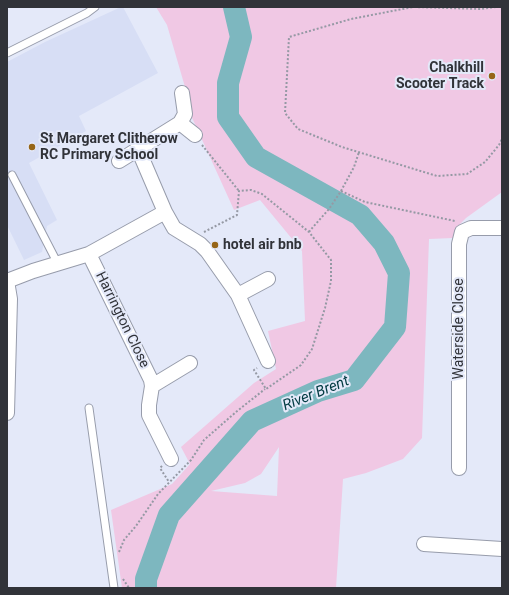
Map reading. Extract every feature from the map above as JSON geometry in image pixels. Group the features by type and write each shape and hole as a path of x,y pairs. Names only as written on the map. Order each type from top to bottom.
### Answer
{"street":[{"path":"119,160 138,150 180,123 185,114 182,93"},
{"path":"180,123 194,135"},
{"path":"138,150 165,212 174,228 207,251 238,295 268,361"},
{"path":"7,413 10,299 7,281 33,271 89,254 165,212"},
{"path":"471,228 502,228"},
{"name":"Waterside Close","path":"459,468 459,244 462,232 471,228"},
{"name":"Harrington Close","path":"89,254 151,380 152,386 149,415 171,458"},
{"path":"238,295 268,279"},
{"name":"Harrington Close","path":"152,386 190,364"},
{"path":"424,544 502,549"}],"lane":[{"path":"7,53 87,14 95,7"},
{"path":"12,175 58,264"},
{"path":"89,408 114,588"}],"path":[{"path":"496,7 481,9 413,7 351,19 289,37 285,113 298,129 342,147 437,176 467,174 485,162 502,139"},
{"path":"191,239 237,215 239,191 194,135"},
{"path":"309,232 329,209 341,191 354,167 359,152"},
{"path":"119,552 124,540 136,526 158,494 191,460 204,440 236,412 301,365 312,349 325,308 331,280 331,260 309,232 262,194 251,190 239,191"},
{"path":"341,191 365,202 457,221 471,228"},
{"path":"266,389 254,370 268,361"},
{"path":"121,577 129,588"}],"shaded area":[{"name":"St Margaret Clitherow RC Primary School","path":"123,7 158,73 79,116 86,131 29,163 57,220 47,226 42,252 24,260 7,225 7,62 45,42"},
{"path":"156,7 502,7 502,192 466,218 456,228 453,238 429,239 422,438 403,459 366,473 343,479 336,588 122,588 111,510 172,484 190,464 181,447 254,383 276,369 268,331 305,321 302,251 260,200 234,210 184,100 185,87 167,25","holes":["279,447 277,496 211,491 245,483 261,474"]}],"waterway":[{"name":"River Brent","path":"146,588 146,579 169,515 252,421 318,391 354,380 395,327 399,273 384,243 360,215 256,157 228,117 228,83 241,37 234,7"}],"place":[{"name":"Chalkhill Scooter Track","path":"492,76"},
{"name":"St Margaret Clitherow RC Primary School","path":"32,147"},
{"name":"hotel air bnb","path":"215,245"}]}
